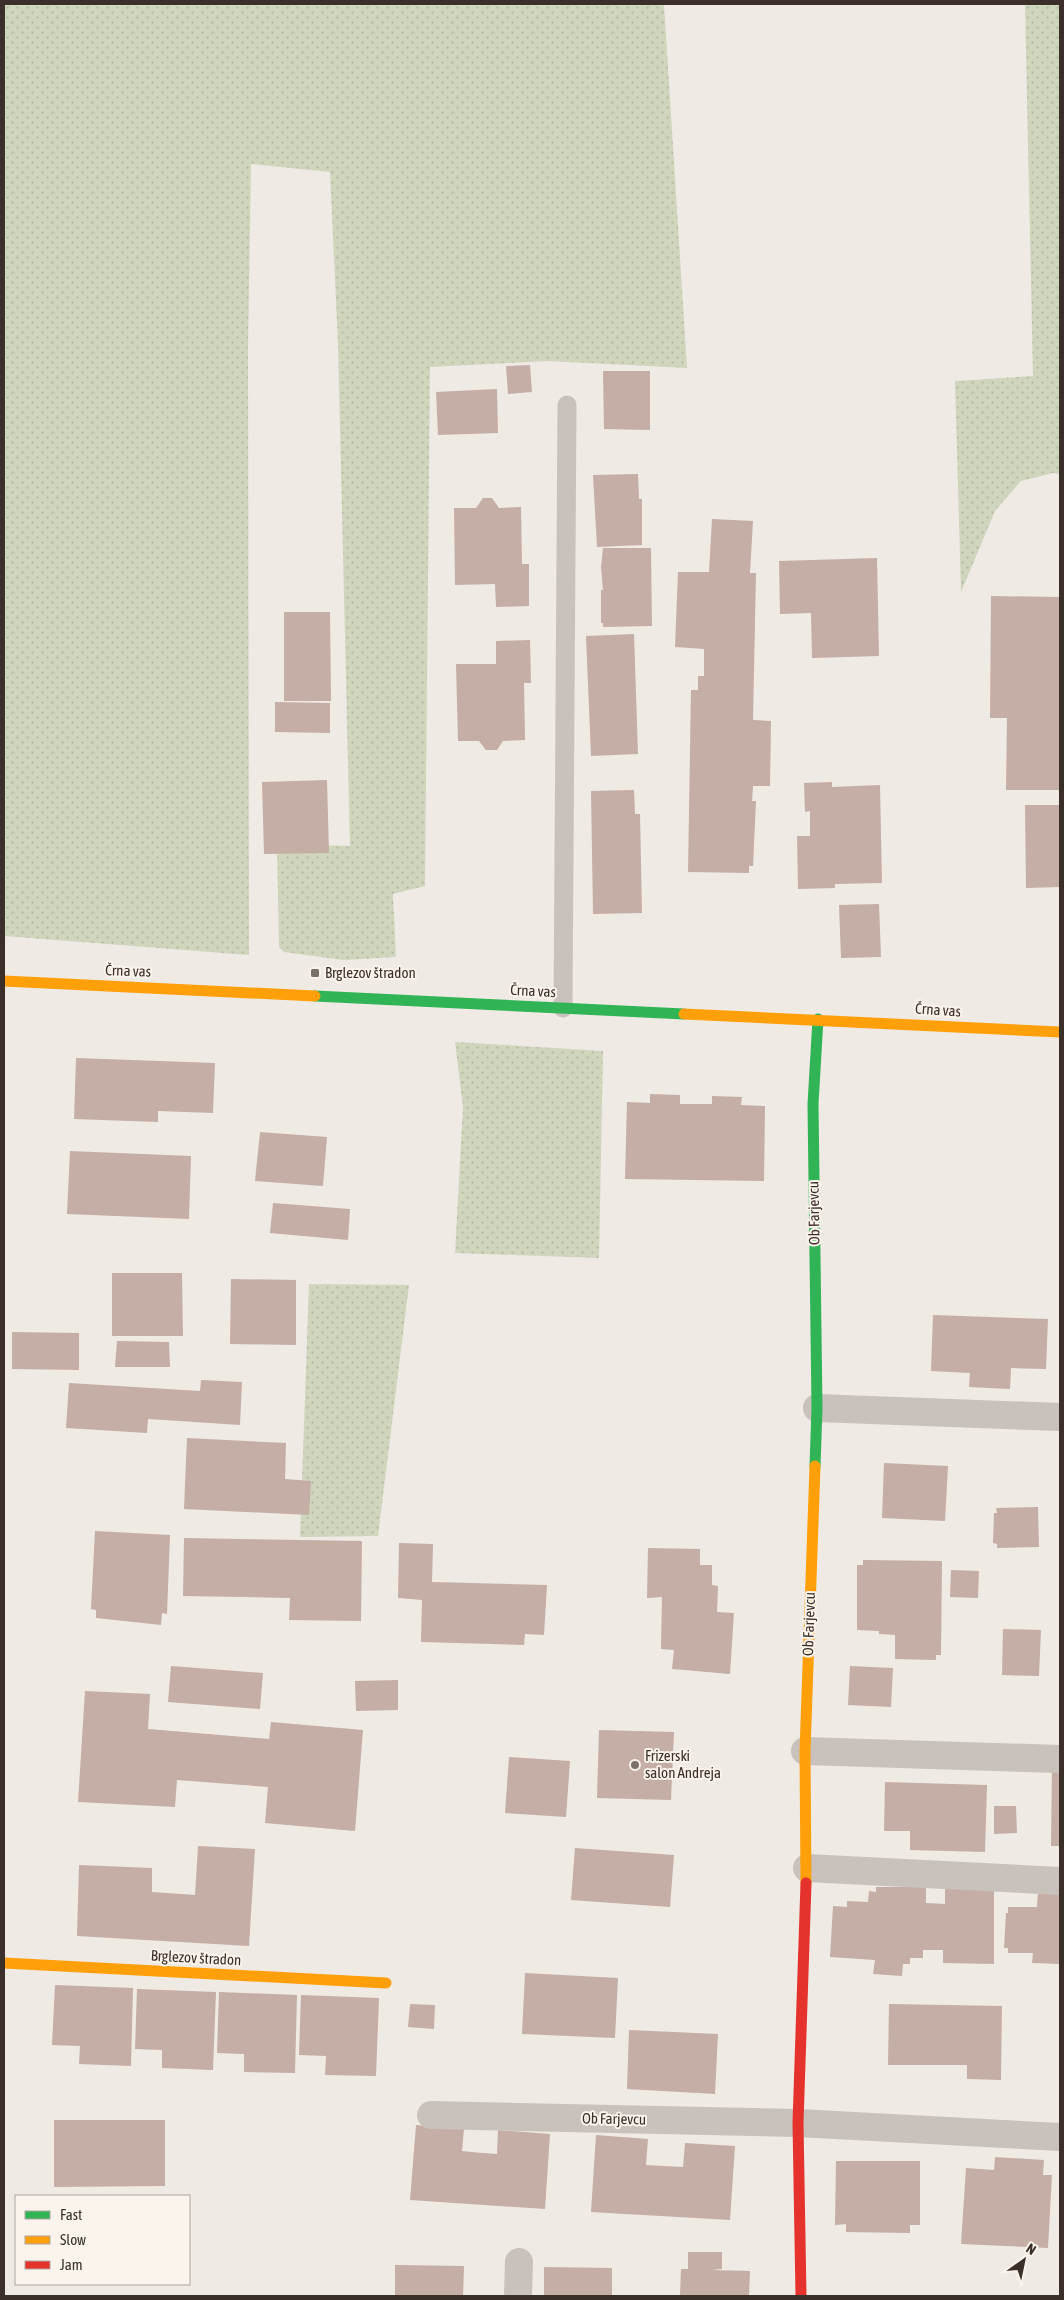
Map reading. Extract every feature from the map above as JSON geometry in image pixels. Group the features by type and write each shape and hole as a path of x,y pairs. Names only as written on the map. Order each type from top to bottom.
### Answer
{"street":[{"name":"Črna vas","path":"4,981 1060,1032"},
{"name":"Ob Farjevcu","path":"801,2296 798,2123 807,1868 805,1751 817,1408 813,1104 818,1019"},
{"path":"817,1408 1060,1417"},
{"path":"805,1751 1060,1759"},
{"path":"807,1868 1060,1881"},
{"name":"Brglezov štradon","path":"4,1963 386,1983"},
{"name":"Ob Farjevcu","path":"431,2115 798,2123 1060,2136"},
{"path":"518,2296 519,2262"}],"lane":[{"path":"563,1008 567,405"}],"green space":[{"path":"4,4 664,4 687,368 548,361 430,367 425,886 393,894 396,957 343,960 284,952 279,947 277,844 350,846 338,344 330,172 251,164 248,347 249,955 4,936"},
{"path":"1025,4 1060,4 1060,474 1053,473 1021,481 995,511 961,592 955,381 1033,376"},
{"path":"455,1042 603,1051 599,1258 455,1253 463,1107"},
{"path":"309,1284 409,1285 378,1536 300,1537"}],"building":[{"path":"530,365 532,392 508,394 506,366"},
{"path":"603,371 650,371 650,430 604,429"},
{"path":"497,389 498,433 438,435 436,392"},
{"path":"638,474 639,499 642,499 642,545 597,547 593,475"},
{"path":"483,498 492,498 499,508 521,507 522,564 529,564 529,606 496,607 495,584 455,585 454,508 476,508"},
{"path":"712,519 753,521 750,573 756,573 753,720 771,721 770,786 753,786 752,801 756,801 753,866 749,866 749,873 688,872 691,690 698,690 698,676 704,676 704,649 675,647 678,572 709,572"},
{"path":"603,548 651,548 652,626 603,627 603,623 601,623 601,590 603,590 601,567"},
{"path":"877,558 879,656 812,658 811,613 780,614 779,561"},
{"path":"991,596 1060,597 1060,790 1006,790 1007,718 990,718"},
{"path":"284,612 330,612 331,701 284,701"},
{"path":"634,634 638,754 591,756 586,636"},
{"path":"530,640 531,683 524,683 525,740 503,741 497,750 486,750 479,741 458,741 456,664 496,664 496,641"},
{"path":"275,702 330,703 330,733 275,732"},
{"path":"327,780 329,853 264,854 262,782"},
{"path":"832,782 832,787 880,785 882,883 835,884 835,888 798,889 797,836 810,836 810,811 805,812 804,783"},
{"path":"634,790 635,814 640,814 642,913 593,914 591,791"},
{"path":"1025,805 1060,805 1060,887 1026,888"},
{"path":"879,904 881,957 841,958 839,905"},
{"path":"76,1058 215,1063 213,1113 158,1111 158,1122 74,1119"},
{"path":"650,1094 680,1095 680,1104 712,1104 712,1096 742,1097 741,1105 765,1106 764,1181 625,1179 627,1102 650,1103"},
{"path":"260,1132 327,1137 323,1186 255,1181"},
{"path":"70,1151 191,1156 189,1219 67,1214"},
{"path":"273,1203 350,1209 348,1240 270,1233"},
{"path":"112,1273 182,1273 183,1336 112,1336"},
{"path":"231,1279 296,1280 296,1345 230,1344"},
{"path":"933,1315 1048,1319 1046,1369 1011,1368 1010,1389 969,1387 970,1373 931,1371"},
{"path":"12,1332 79,1333 79,1370 12,1369"},
{"path":"117,1341 169,1342 170,1367 115,1367"},
{"path":"201,1380 242,1382 240,1425 148,1419 147,1433 66,1428 69,1383 200,1391"},
{"path":"187,1438 286,1443 285,1479 311,1481 309,1515 184,1509"},
{"path":"884,1463 948,1466 945,1521 882,1518"},
{"path":"1038,1507 1039,1547 997,1548 997,1544 993,1543 994,1513 997,1513 996,1508"},
{"path":"95,1531 170,1535 167,1614 162,1613 161,1625 96,1618 96,1610 91,1609"},
{"path":"184,1538 362,1541 361,1621 289,1620 290,1598 183,1596"},
{"path":"399,1543 433,1544 432,1582 547,1585 544,1635 525,1634 524,1645 421,1642 422,1600 398,1598"},
{"path":"648,1548 700,1549 700,1565 712,1565 712,1585 718,1586 717,1612 734,1613 730,1674 672,1669 674,1650 661,1649 662,1597 647,1598"},
{"path":"863,1560 942,1561 941,1655 936,1655 936,1660 895,1659 895,1635 879,1634 879,1631 857,1630 857,1565 863,1565"},
{"path":"951,1570 979,1571 978,1598 950,1597"},
{"path":"1003,1629 1041,1630 1039,1676 1002,1675"},
{"path":"171,1666 263,1673 260,1709 168,1702"},
{"path":"850,1666 893,1668 891,1707 848,1705"},
{"path":"398,1680 398,1710 356,1711 355,1681"},
{"path":"85,1691 150,1694 148,1729 269,1739 271,1722 363,1730 355,1831 265,1823 268,1787 177,1780 175,1807 78,1802"},
{"name":"Frizerski salon Andreja","path":"599,1730 674,1732 671,1800 597,1798"},
{"path":"509,1757 570,1761 566,1817 505,1813"},
{"path":"1052,1769 1060,1769 1060,1846 1051,1846"},
{"path":"885,1782 987,1785 985,1852 910,1850 910,1831 884,1831"},
{"path":"994,1806 1016,1806 1017,1833 994,1834"},
{"path":"198,1846 255,1849 249,1946 77,1936 79,1865 152,1868 152,1892 195,1895"},
{"path":"575,1848 674,1855 670,1907 571,1900"},
{"path":"876,1887 926,1887 926,1903 945,1904 945,1888 994,1889 994,1964 943,1963 943,1950 923,1950 923,1958 910,1958 910,1964 903,1964 902,1976 873,1974 875,1960 830,1957 833,1906 847,1907 847,1901 868,1902 869,1891 876,1892"},
{"path":"1038,1892 1060,1892 1060,1964 1032,1963 1033,1953 1008,1953 1008,1948 1004,1948 1008,1907 1037,1907"},
{"path":"525,1973 618,1978 615,2038 522,2034"},
{"path":"55,1985 133,1988 131,2066 79,2064 80,2046 52,2045"},
{"path":"137,1989 216,1992 213,2070 162,2068 162,2050 135,2049"},
{"path":"219,1992 297,1995 295,2073 244,2072 244,2054 217,2053"},
{"path":"301,1995 379,1998 376,2076 325,2075 326,2056 299,2055"},
{"path":"410,2004 435,2005 434,2029 408,2027"},
{"path":"889,2004 1002,2006 1001,2080 967,2079 967,2065 888,2065"},
{"path":"629,2030 718,2034 715,2094 627,2089"},
{"path":"54,2120 165,2120 165,2186 54,2187"},
{"path":"416,2125 464,2129 462,2151 482,2153 497,2154 498,2130 550,2134 545,2209 410,2200"},
{"path":"596,2135 648,2139 646,2165 683,2167 685,2143 735,2146 730,2220 591,2212"},
{"path":"995,2157 1044,2160 1043,2175 1052,2175 1048,2248 961,2244 966,2168 994,2170"},
{"path":"836,2161 920,2161 920,2225 910,2225 910,2233 846,2232 846,2224 835,2225"},
{"path":"688,2252 722,2252 722,2269 711,2270 750,2271 749,2296 680,2296 681,2269 688,2269"},
{"path":"395,2265 464,2266 463,2296 395,2296"},
{"path":"544,2267 612,2268 612,2296 544,2296"}],"traffic: fast":[{"path":"315,996 684,1014"},
{"path":"815,1466 817,1408 813,1104 818,1019"}],"traffic: slow":[{"path":"4,981 315,996"},
{"path":"684,1014 1060,1032"},
{"path":"806,1883 805,1751 815,1466"},
{"path":"4,1963 386,1983"}],"traffic: jam":[{"path":"801,2296 798,2123 806,1883"}],"place":[{"name":"Brglezov štradon","path":"315,973"},
{"name":"Frizerski salon Andreja","path":"635,1765"}]}
